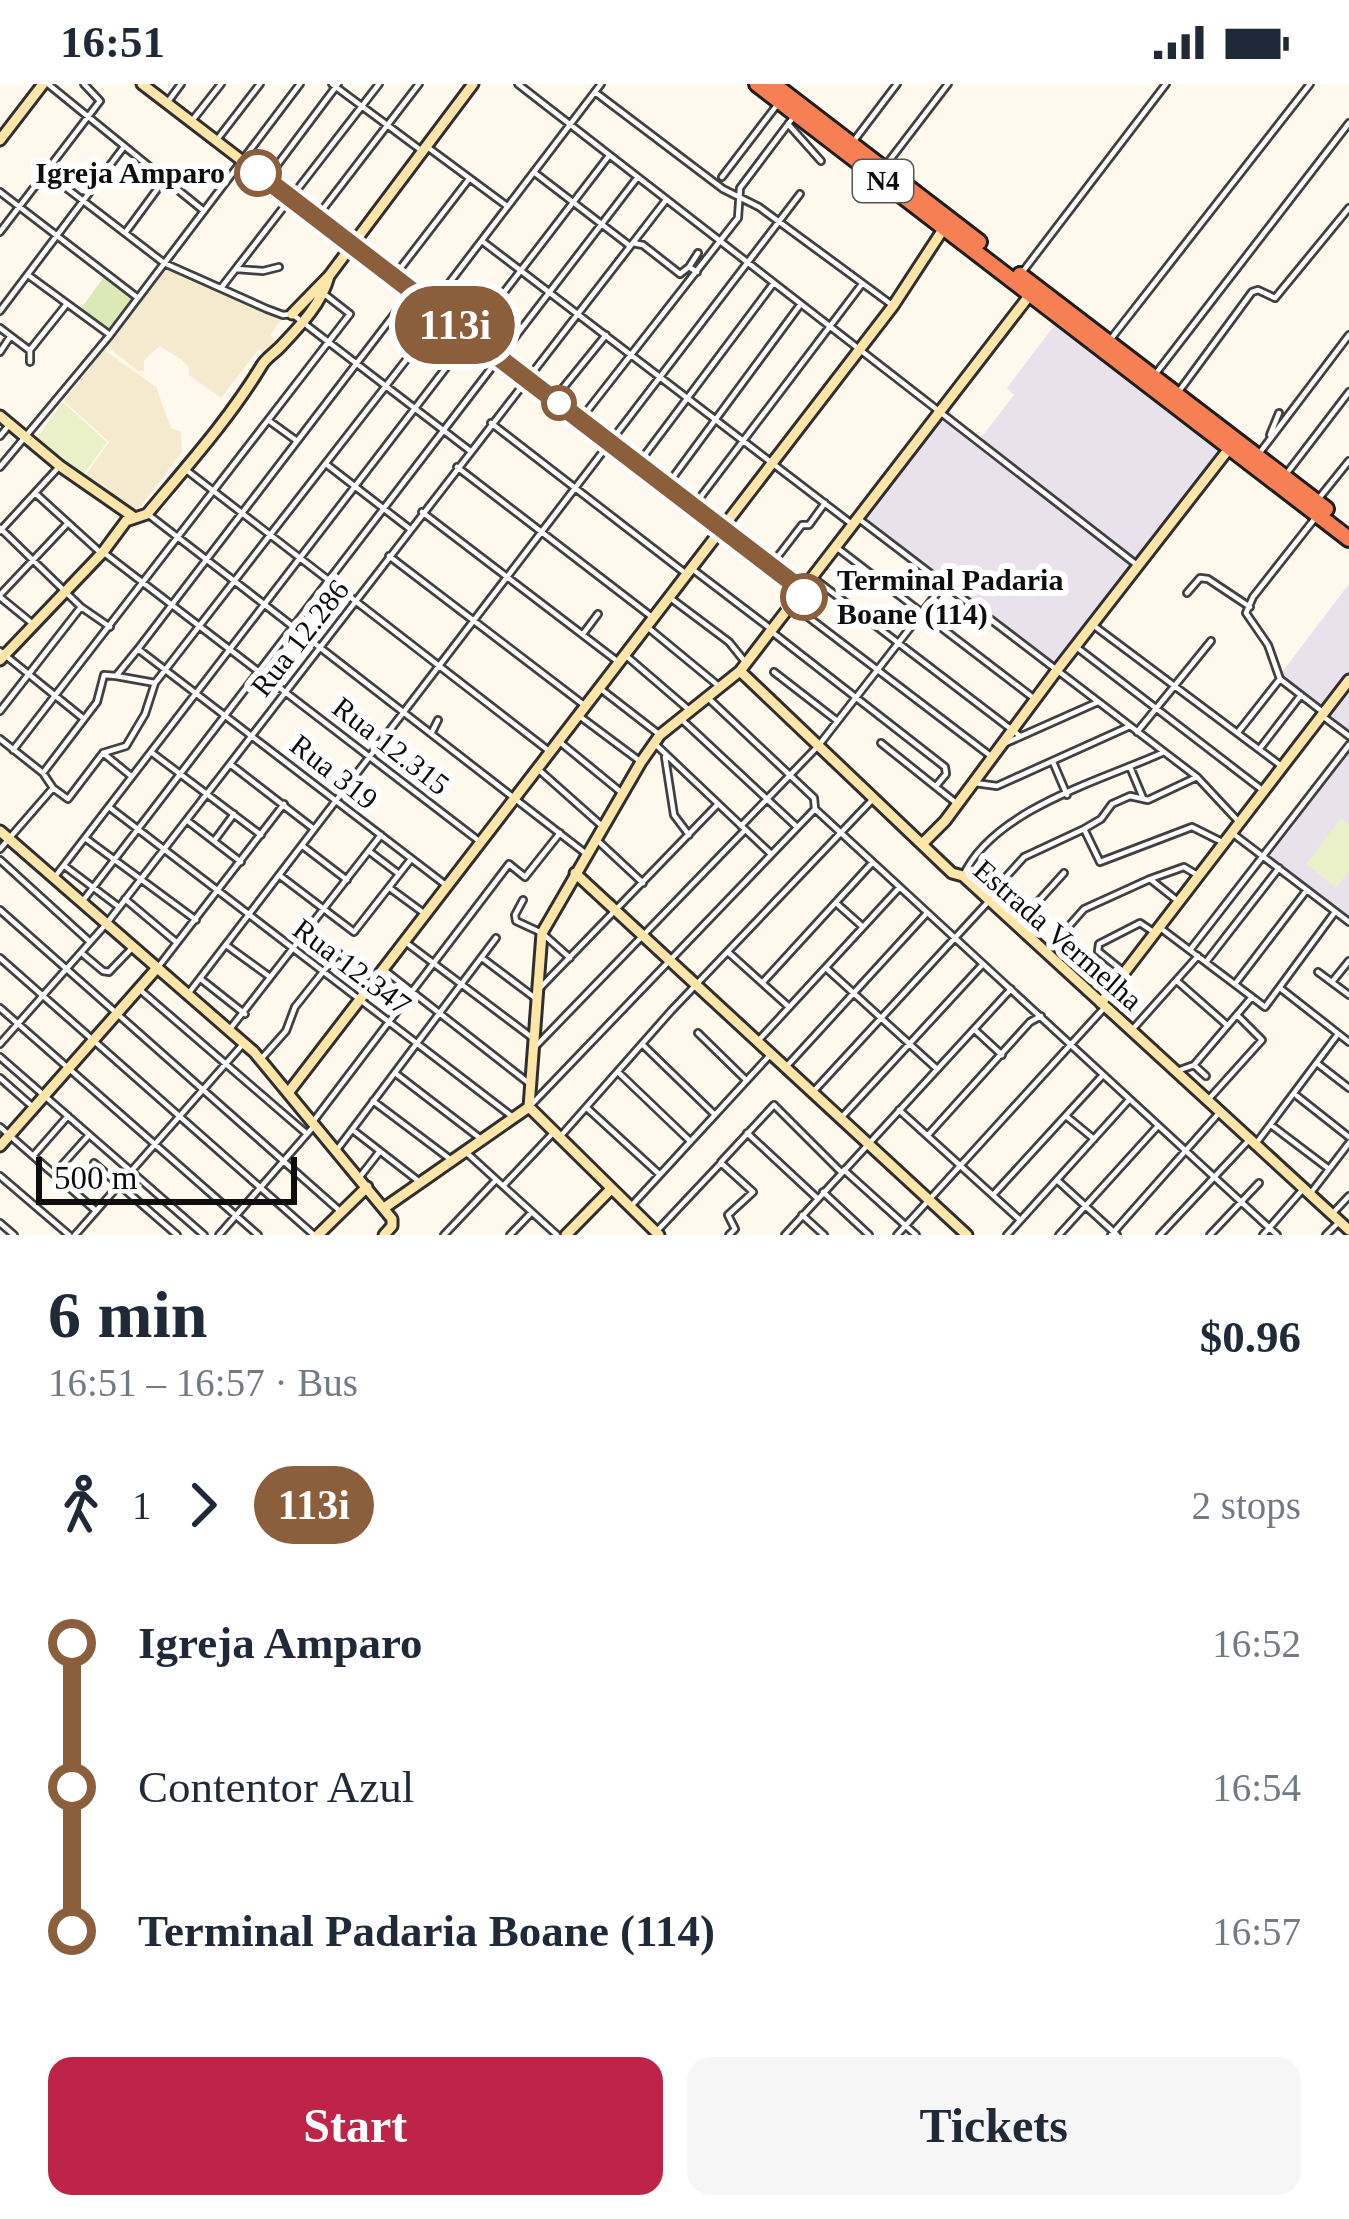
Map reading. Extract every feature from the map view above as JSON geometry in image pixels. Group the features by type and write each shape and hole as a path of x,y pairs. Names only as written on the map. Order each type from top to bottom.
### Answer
{"highway":[{"name":"N4","path":"765,85 795,114 944,228 1018,278"},
{"name":"N4","path":"765,85 795,114 851,144 1033,291 1317,508 1349,527"},
{"name":"N4","path":"1033,291 1177,394 1233,444 1284,477 1349,539"}],"street":[{"path":"0,140 46,84 204,211"},
{"path":"0,232 100,100 84,84"},
{"path":"142,84 802,590"},
{"path":"167,103 182,84"},
{"path":"191,122 221,84"},
{"path":"216,141 260,84"},
{"path":"0,467 110,334 300,84"},
{"path":"221,289 379,84"},
{"path":"316,218 418,84"},
{"path":"46,173 164,263 283,316 292,314 329,276 473,84"},
{"path":"518,84 1137,565"},
{"path":"431,307 601,84"},
{"path":"851,144 897,84"},
{"path":"883,169 948,84"},
{"path":"1018,278 1166,84"},
{"path":"1108,342 1310,84"},
{"path":"266,180 335,85 507,206"},
{"path":"595,92 723,189 779,222 893,306"},
{"path":"722,177 780,102"},
{"path":"580,419 740,215 739,197 751,171 795,114 821,161"},
{"path":"1153,376 1349,124"},
{"path":"0,311 123,148"},
{"path":"54,878 608,157"},
{"path":"534,172 602,224 632,244 643,245 680,274 698,253"},
{"path":"82,902 637,178"},
{"path":"393,277 469,179"},
{"path":"125,233 164,180"},
{"path":"0,193 138,298"},
{"path":"188,994 800,194"},
{"name":"Rua 12.286","path":"0,1044 91,943 666,200"},
{"path":"1177,394 1252,292 1275,298 1349,208"},
{"path":"288,1093 893,306 944,228"},
{"path":"482,241 825,503 944,583 1198,777 1236,828 1265,857 1349,922"},
{"path":"236,269 279,267"},
{"path":"688,267 697,272"},
{"path":"28,275 110,334"},
{"path":"0,416 60,466 132,516 147,514 256,380 262,363 302,323 329,276"},
{"path":"638,464 773,284"},
{"path":"693,507 862,284"},
{"path":"916,1235 774,1105 658,1234 529,1107 542,933 594,837 657,739 744,667 1033,291"},
{"path":"116,676 412,292"},
{"path":"14,750 350,314 323,293"},
{"path":"30,362 30,350 66,305"},
{"path":"666,486 800,305"},
{"path":"292,314 469,450"},
{"path":"0,739 68,799 103,753 126,746 145,714 155,683 442,315"},
{"path":"0,328 30,350"},
{"path":"554,400 606,334"},
{"path":"1257,456 1349,335"},
{"path":"0,352 10,337"},
{"path":"1284,477 1349,392"},
{"path":"1269,440 1279,413"},
{"path":"268,420 297,442"},
{"path":"490,423 771,630 945,767 946,774 936,786"},
{"path":"0,436 10,424"},
{"path":"922,844 1017,732 1075,646 1233,444"},
{"path":"1349,460 1253,597 1248,618 1268,645 1280,679 1349,736"},
{"path":"326,464 410,529"},
{"path":"60,466 0,530 82,607 110,626"},
{"path":"456,467 649,621 720,687"},
{"path":"184,469 549,751"},
{"name":"Rua 12.315","path":"35,494 103,553 480,842"},
{"path":"770,566 825,503"},
{"path":"422,512 621,658 685,714 796,827"},
{"path":"147,514 585,853"},
{"path":"83,719 2,655 67,593 132,516"},
{"path":"33,624 0,596 68,523"},
{"path":"836,547 1036,700"},
{"path":"389,556 474,621 640,762"},
{"path":"812,577 1017,732"},
{"path":"1186,593 1191,584 1208,579 1250,608"},
{"path":"536,1043 644,935 819,745 944,583"},
{"path":"669,597 729,642 744,667"},
{"path":"791,604 992,757"},
{"path":"0,711 82,607"},
{"path":"583,634 598,614"},
{"path":"1093,625 1283,768"},
{"path":"1137,732 1211,641"},
{"path":"1075,646 1264,791"},
{"name":"Rua 319","path":"138,649 447,886"},
{"name":"Estrada Vermelha","path":"744,667 952,873 962,876 1349,1230"},
{"path":"774,672 838,721"},
{"path":"43,773 99,697 103,677 155,683"},
{"path":"1239,731 1280,679"},
{"path":"897,1235 1070,1046 1349,680"},
{"path":"598,687 771,854"},
{"path":"1259,749 1301,694"},
{"path":"707,697 814,798 815,809 898,888 1276,1235"},
{"path":"1017,732 1098,702"},
{"path":"432,732 438,720"},
{"path":"973,782 1006,783 1130,726"},
{"path":"557,740 622,793"},
{"path":"881,743 956,803"},
{"path":"1190,950 1349,746"},
{"path":"151,752 261,836"},
{"path":"962,876 983,845 1003,828 1165,752"},
{"path":"103,753 132,777"},
{"path":"665,753 674,815 688,835"},
{"path":"1053,761 1067,795"},
{"path":"230,764 314,829"},
{"path":"1130,767 1143,798"},
{"path":"536,768 602,826"},
{"path":"981,772 987,786"},
{"path":"813,1092 1024,857 1101,819 1112,804 1198,777"},
{"path":"1130,796 1137,785"},
{"path":"0,849 4,835 53,788"},
{"path":"503,1186 586,1107 874,797"},
{"path":"0,1146 158,968 284,804"},
{"path":"537,996 718,804"},
{"name":"Rua 12.347","path":"109,806 514,1118"},
{"path":"384,1208 529,1107 815,809"},
{"path":"214,841 234,814"},
{"path":"187,820 241,862"},
{"path":"1084,829 1100,862 1192,827 1224,844"},
{"path":"219,1235 311,1128 509,864 525,877 560,833"},
{"path":"4,835 244,1043 288,1093 311,1128"},
{"path":"230,1030 381,835"},
{"path":"594,837 643,883"},
{"path":"85,838 196,921"},
{"path":"302,845 347,880"},
{"path":"369,851 399,874"},
{"path":"279,875 354,932 412,858"},
{"path":"0,860 91,943"},
{"path":"763,982 872,863"},
{"path":"65,866 119,907"},
{"path":"1046,952 1084,909 1184,867 1199,876"},
{"path":"1206,962 1279,868"},
{"path":"575,873 967,1235"},
{"path":"1016,926 1064,873"},
{"path":"1150,879 1179,902"},
{"path":"389,887 425,914"},
{"path":"758,1041 898,888"},
{"path":"1235,984 1306,891"},
{"path":"125,899 178,943"},
{"path":"524,900 514,919 542,933 570,958"},
{"path":"836,902 863,928"},
{"path":"0,910 340,1212"},
{"path":"785,1066 927,913"},
{"path":"1124,972 1098,951 1099,944 1140,923 1190,950 1265,1007 1335,913"},
{"path":"335,1151 496,938"},
{"path":"404,941 536,1043"},
{"path":"226,945 271,979"},
{"path":"82,953 106,973 133,947"},
{"path":"728,952 789,1007"},
{"path":"260,1059 286,1030 292,1012 338,953 349,961"},
{"path":"1131,1031 1198,956"},
{"path":"0,958 316,1235 363,1182 380,1151"},
{"path":"482,958 537,996"},
{"path":"1332,982 1349,961"},
{"path":"841,1118 983,964"},
{"path":"826,968 937,1069"},
{"path":"383,970 531,1085"},
{"path":"1318,972 1349,995"},
{"path":"200,978 245,1014"},
{"path":"1177,981 1227,1025"},
{"path":"1280,988 1349,1042"},
{"path":"140,989 335,1151 393,1221 384,1235"},
{"path":"785,1235 1011,989"},
{"path":"1176,1072 1194,1065 1252,997"},
{"path":"0,1008 258,1235"},
{"path":"1207,1102 1262,1040 1237,1015"},
{"path":"928,1135 1030,1022 1041,1016"},
{"path":"974,1029 1002,1055"},
{"path":"698,1033 746,1080"},
{"path":"1160,1235 1271,1124 1338,1034"},
{"path":"0,1176 72,1235 244,1043"},
{"path":"643,1045 713,1113"},
{"path":"631,1206 771,1054"},
{"path":"0,1057 204,1235"},
{"path":"1318,1064 1349,1088"},
{"path":"1194,1065 1206,1076"},
{"path":"618,1072 689,1140"},
{"path":"394,1073 481,1139"},
{"path":"993,1195 1102,1076"},
{"path":"0,1078 34,1108"},
{"path":"1263,1235 1329,1169 1349,1140 1295,1095"},
{"path":"1007,1235 1128,1100"},
{"path":"373,1101 453,1161"},
{"path":"586,1107 658,1173"},
{"path":"899,1110 1021,1220"},
{"path":"1057,1180 1114,1234 1220,1113"},
{"path":"1066,1115 1094,1139"},
{"path":"33,1156 68,1116"},
{"path":"1271,1124 1329,1169"},
{"path":"0,1126 97,1211"},
{"path":"1059,1235 1157,1127"},
{"path":"352,1130 421,1183"},
{"path":"748,1133 817,1198"},
{"path":"54,1174 89,1135"},
{"path":"464,1151 557,1235"},
{"path":"721,1162 753,1192 728,1215 735,1228 729,1235"},
{"path":"94,1163 177,1235"},
{"path":"444,1235 496,1180"},
{"path":"1210,1235 1258,1183"},
{"path":"566,1235 611,1189"},
{"path":"823,1192 869,1235"},
{"path":"1326,1235 1349,1196"},
{"path":"510,1235 531,1213"},
{"path":"802,1215 824,1235"},
{"path":"0,1223 14,1235"}],"shaded area":[{"path":"165,268 281,320 270,335 278,343 267,357 259,349 221,398 189,375 182,360 160,346 144,360 144,371 138,371 105,345"},
{"path":"1057,322 1220,449 1056,664 866,520 947,415 980,439 1014,395 1007,388"},
{"path":"104,350 156,387 171,428 181,432 182,452 135,514 84,477 109,442 64,401"},
{"path":"1349,584 1349,733 1280,675"},
{"path":"1349,752 1349,917 1270,856"}],"green space":[{"path":"104,277 133,299 108,332 80,310"},
{"path":"63,402 107,442 81,478 34,442"},
{"path":"1341,818 1349,824 1349,871 1336,888 1306,864"}],"bus line":[{"name":"113i","path":"258,173 802,590 793,601 804,597"}],"place":[{"name":"Igreja Amparo","path":"258,173"},
{"name":"Terminal Padaria Boane (114)","path":"804,597"}]}
